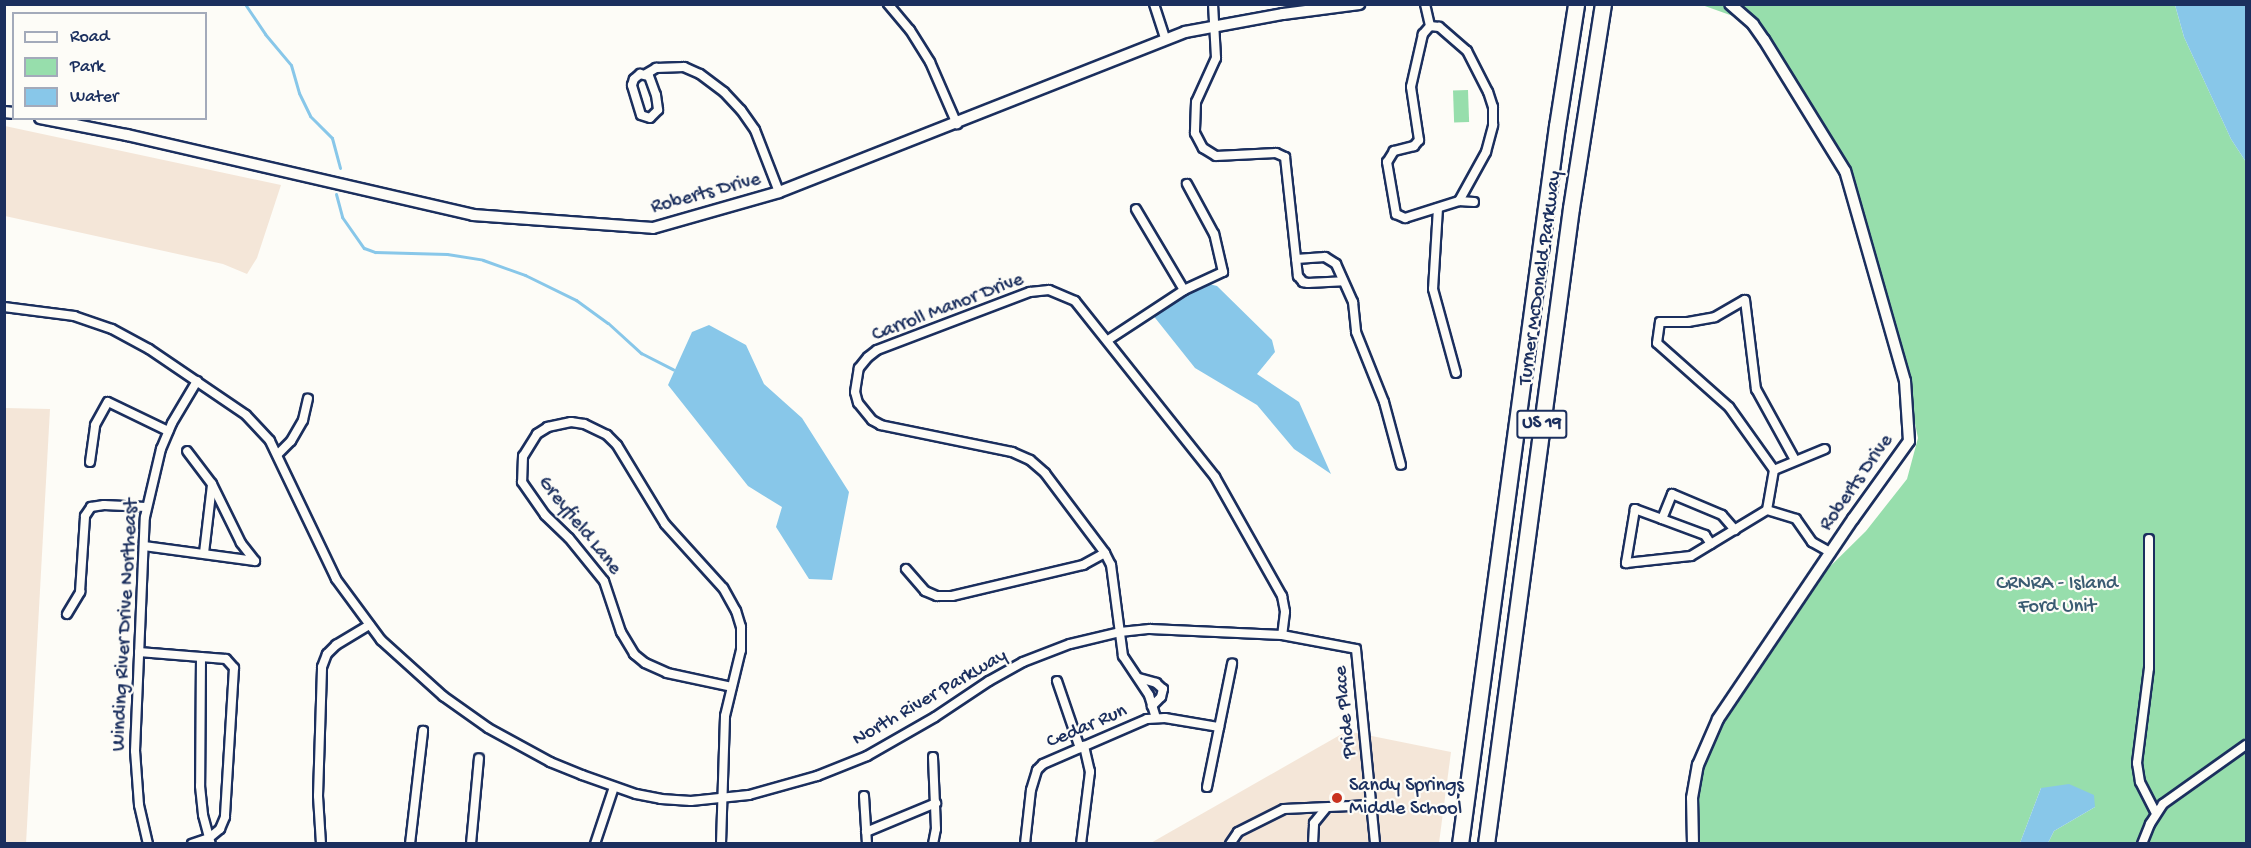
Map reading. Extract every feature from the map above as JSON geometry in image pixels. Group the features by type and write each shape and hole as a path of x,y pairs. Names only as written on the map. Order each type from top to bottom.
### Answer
{"highway":[{"name":"Turner McDonald Parkway","path":"1460,843 1557,126 1576,4"},
{"name":"Turner McDonald Parkway","path":"1486,843 1571,208 1603,4"}],"street":[{"path":"888,4 910,30 930,62 957,124"},
{"path":"1154,4 1166,38"},
{"path":"1213,4 1216,58 1196,102 1195,133 1203,148 1216,156 1276,153 1285,157 1298,276 1303,282 1342,280"},
{"name":"Roberts Drive","path":"50,120 473,214 653,228 779,192 957,124 1166,38 1214,26 1321,7 1359,4"},
{"path":"1425,4 1430,26"},
{"name":"Roberts Drive","path":"1693,843 1692,798 1698,765 1718,718 1830,552 1910,441 1905,381 1845,171 1753,24 1730,4"},
{"path":"1430,26 1438,27 1467,51 1493,107 1493,125 1486,152 1459,201"},
{"path":"1430,26 1423,34 1411,87 1419,140 1414,146 1394,151 1387,162 1396,214 1399,218 1459,201 1474,202"},
{"path":"646,74 652,81 658,110 650,118 641,115 632,85 637,76 656,68 684,67 700,74 724,92 755,130 779,192"},
{"path":"1108,340 1184,290 1223,272 1214,234 1187,184"},
{"path":"1438,208 1433,289 1456,373"},
{"path":"1136,209 1184,290"},
{"path":"1296,259 1330,258 1336,264 1353,302 1356,332 1384,402 1401,465"},
{"name":"Carroll Manor Drive","path":"1120,632 1114,578 1106,553 1045,473 1030,460 1012,452 881,424 864,412 855,392 859,368 878,350 1030,292 1049,290 1067,296 1083,309 1215,477 1282,596 1285,612 1282,635"},
{"path":"1711,544 1706,535 1635,509 1626,563 1691,556 1735,530 1767,510 1774,470 1728,407 1657,343 1660,322 1688,322 1715,317 1745,300 1756,389 1795,460"},
{"name":"North River Parkway","path":"4,307 56,313 94,322 130,338 246,415 270,441 278,454 336,579 369,625 418,675 488,728 550,762 614,787 661,799 721,800 784,787 867,756 908,734 1023,662 1070,644 1120,632 1181,629 1282,635 1356,649"},
{"name":"Winding River Drive Northeast","path":"148,843 136,781 146,507 153,471 168,431 197,381"},
{"path":"278,454 291,441 303,420 308,399"},
{"path":"90,462 95,425 108,402 168,431"},
{"name":"Greyfield Lane","path":"721,843 725,716 741,650 741,627 736,610 723,588 660,517 617,445 608,435 584,424 571,422 548,427 537,434 523,456 522,482 545,515 569,538 604,580 621,632 630,649 645,663 667,673 732,687"},
{"path":"1774,470 1825,449"},
{"path":"144,546 255,561 241,543 212,484 187,451"},
{"path":"204,553 212,484"},
{"path":"1662,519 1672,494 1722,515 1735,530"},
{"path":"67,614 80,592 85,516 90,507 105,505 146,507"},
{"path":"1767,510 1796,519 1812,542 1830,552"},
{"path":"2149,538 2149,668 2137,763 2140,782 2156,813"},
{"path":"906,569 925,591 937,596 952,596 1083,565 1106,553"},
{"path":"321,843 318,796 322,666 327,654 336,645 369,625"},
{"name":"Cedar Run","path":"1120,632 1123,656 1139,678 1156,718"},
{"name":"Pride Place","path":"1356,649 1375,843"},
{"path":"139,652 226,659 234,668 225,817 220,829 210,841 192,843"},
{"path":"201,657 200,786 203,815 210,841"},
{"path":"1208,788 1232,664"},
{"path":"1139,678 1156,683 1163,689 1161,697 1152,706"},
{"path":"1058,681 1090,772 1081,843"},
{"name":"Cedar Run","path":"1025,843 1031,790 1037,771 1050,760 1147,719 1156,718 1219,727"},
{"path":"410,843 423,731"},
{"path":"2142,843 2156,813 2170,797 2247,745"},
{"path":"933,756 936,803 933,843"},
{"path":"471,843 479,758"},
{"path":"596,843 614,787"},
{"path":"864,796 867,843"},
{"path":"866,832 936,803"},
{"path":"1230,843 1238,832 1284,809 1373,805"},
{"path":"1313,843 1314,823 1326,808"}],"shaded area":[{"path":"5,126 281,185 257,258 247,274 223,264 5,216"},
{"path":"5,408 50,409 26,844 5,843"},
{"name":"Sandy Springs Middle School","path":"1347,731 1451,752 1439,843 1149,844"}],"green space":[{"name":"CRNRA - Island Ford Unit","path":"1702,5 2175,5 2184,37 2231,139 2246,162 2246,843 2048,843 2054,831 2095,807 2041,788 2020,843 1697,843 1692,815 1698,758 1796,600 1866,531 1907,479 1918,438 1907,385 1842,159 1761,26"},
{"path":"1468,90 1469,122 1454,123 1453,91"}],"water":[{"path":"2175,5 2246,5 2246,162 2231,139 2184,37"},
{"path":"1205,283 1217,286 1272,340 1275,352 1257,374 1299,402 1331,474 1294,449 1257,405 1195,368 1152,314"},
{"path":"709,325 746,345 764,384 802,418 849,492 832,580 809,579 776,527 782,507 748,486 668,385 692,332"},
{"path":"2069,784 2094,795 2095,807 2054,831 2048,843 2020,843 2041,788"}],"waterway":[{"path":"245,4 265,34 291,65 299,93 310,116 332,138 340,168"},
{"path":"336,194 342,217 364,248 375,252 447,254 483,260 525,275 576,300 608,323 641,353 673,369"}],"place":[{"name":"Sandy Springs Middle School","path":"1337,798"}]}
